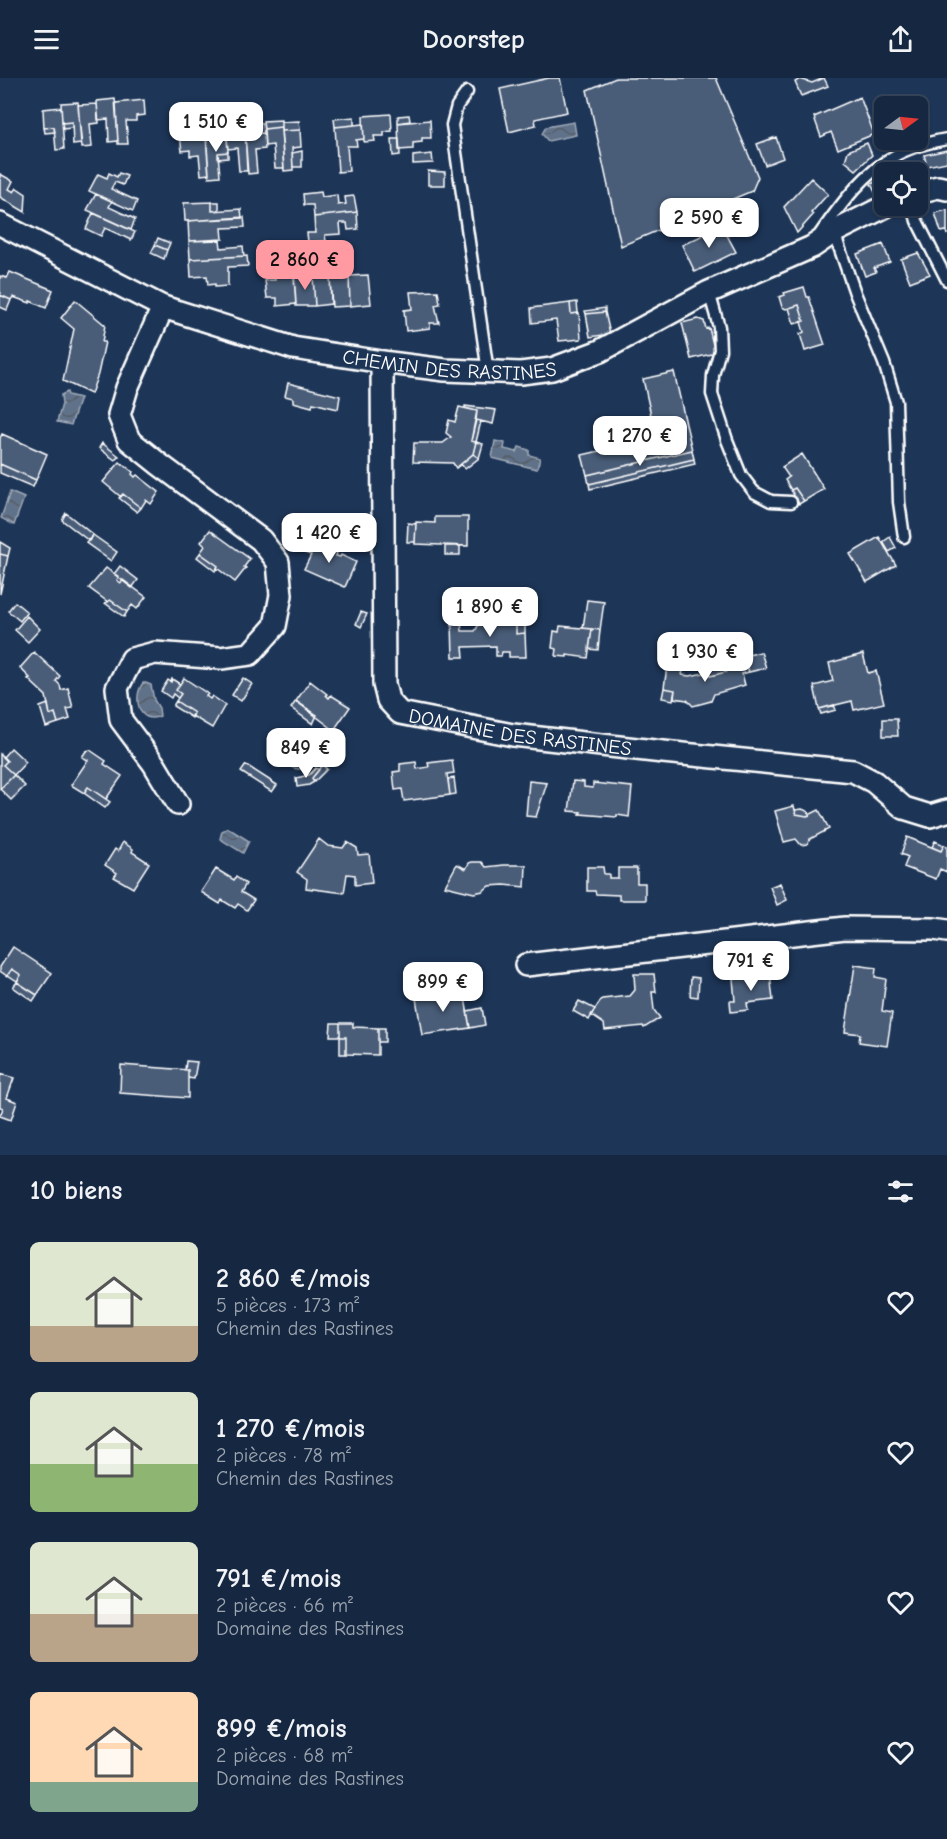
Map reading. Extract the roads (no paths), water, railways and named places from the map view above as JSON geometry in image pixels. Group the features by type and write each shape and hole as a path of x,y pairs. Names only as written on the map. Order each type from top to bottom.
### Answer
{"street":[{"path":"928,190 938,187 947,189"},
{"name":"CHEMIN DES RASTINES","path":"0,224 163,307 293,348 445,370 521,373 552,369 600,351 709,292 812,247 834,232 874,212"},
{"path":"163,307 127,388 119,415 129,440 159,465 261,540 278,562 281,595 275,626 250,654 221,658 155,653 132,658 117,688 121,720 154,764 178,804"},
{"name":"DOMAINE DES RASTINES","path":"382,362 384,684 388,700 400,713 513,735 853,771 874,782 904,808 930,816 947,811"},
{"path":"526,965 844,928 934,929 947,932"}],"lane":[{"path":"467,92 457,106 453,125 488,372"},
{"path":"812,247 837,210 872,171 898,153 947,139"},
{"path":"915,216 947,280"},
{"path":"834,232 855,293 884,363 896,402 899,502 904,537"},
{"path":"709,292 720,327 720,350 713,375 712,394 727,440 741,475 754,492 771,501 791,502"}],"water":[{"path":"574,122 576,135 548,141 542,134 546,127"},
{"path":"67,392 68,395 80,398 71,425 57,422 62,404 61,395"},
{"path":"495,441 505,443 504,449 517,452 519,447 529,450 529,455 540,458 537,469 492,458"},
{"path":"10,492 24,498 14,525 1,518"},
{"path":"143,683 151,685 160,716 153,718 142,714 138,695"},
{"path":"285,743 292,746 298,757 306,758 308,764 304,768 295,768 282,760 277,751 278,747"},
{"path":"228,828 249,841 243,853 220,839 222,831"}]}
